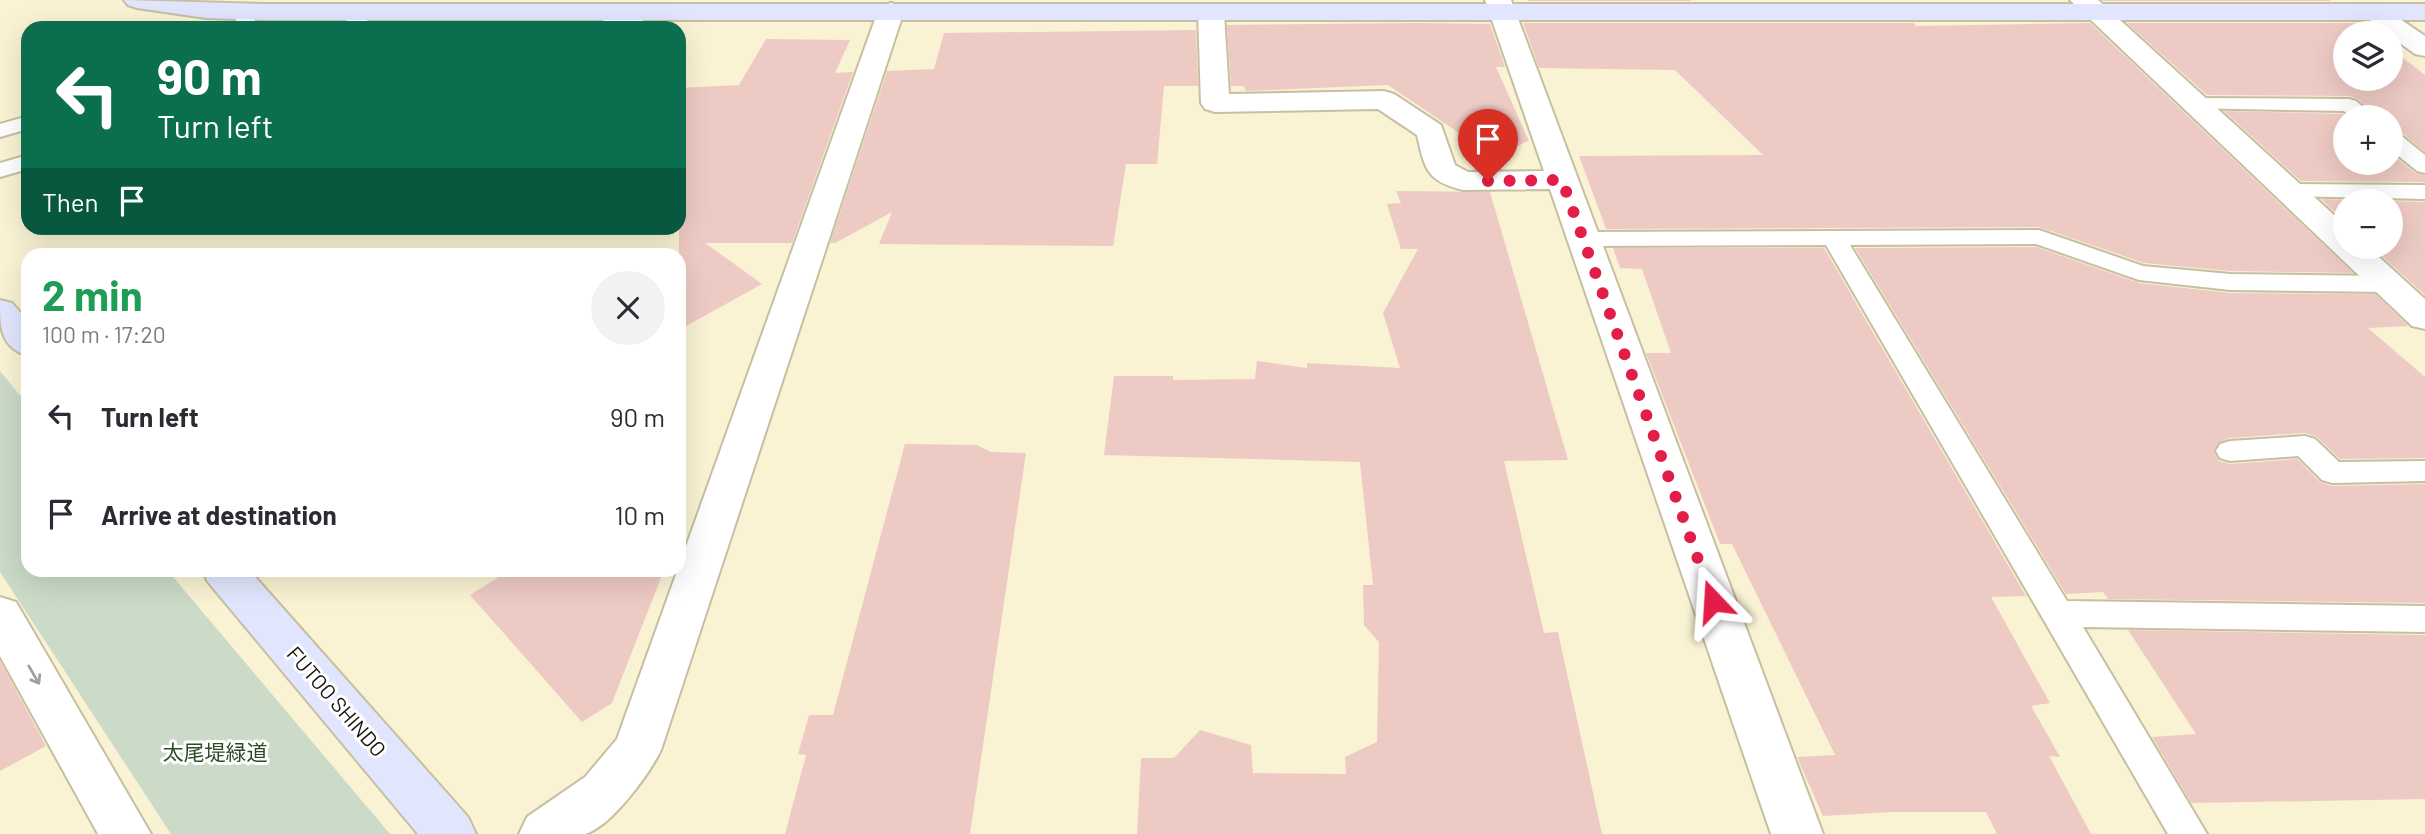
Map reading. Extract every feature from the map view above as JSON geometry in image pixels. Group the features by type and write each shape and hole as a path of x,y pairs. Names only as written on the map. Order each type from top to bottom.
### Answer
{"street":[{"path":"137,0 206,10 245,20 904,8 1211,13 1500,7 2376,8 2425,12"},
{"path":"1500,7 1797,834"},
{"path":"2091,7 2333,232"},
{"path":"545,834 603,793 637,750 904,8"},
{"path":"2376,8 2425,48"},
{"path":"1211,13 1216,103 1384,100 1431,131 1441,170 1463,181 1562,180"},
{"path":"2362,259 2425,318"},
{"path":"0,311 21,336"},
{"name":"FUTOO SHINDO","path":"229,577 450,834"},
{"path":"0,615 125,834"}],"lane":[{"path":"2195,104 2348,105"},
{"path":"0,131 21,124"},
{"path":"2403,148 2425,166"},
{"path":"0,170 21,164"},
{"path":"2288,191 2425,192"},
{"path":"1583,239 2039,237 2139,274 2230,282 2389,284"},
{"path":"1834,238 2188,834"},
{"path":"2230,451 2305,446 2332,473 2425,471"},
{"path":"2057,614 2425,619"}],"green space":[{"name":"太尾堤緑道","path":"0,371 21,396 21,577 173,577 390,834 171,834 0,572"}],"building":[{"path":"1690,0 1691,1 1528,1"},
{"path":"2329,0 2331,1 2103,1"},
{"path":"1523,23 1914,23 1916,26 2090,23 2333,254 2333,259 2338,259 2353,273 2230,271 2144,263 2039,227 1606,229 1579,156 1763,155 1675,70 1539,68"},
{"path":"2127,23 2333,23 2333,91 2403,91 2403,58 2425,75 2425,152 2403,134 2403,105 2364,105 2350,96 2207,95"},
{"path":"1490,24 1505,67 1496,67 1529,141 1493,156 1388,85 1246,91 1244,86 1231,86 1227,25"},
{"path":"1196,30 1198,86 1164,86 1157,164 1126,164 1113,246 879,244 892,212 835,243 830,243 887,71 934,69 944,33"},
{"path":"766,39 850,40 835,73 853,72 792,243 705,243 762,284 686,326 686,248 679,248 679,235 686,235 686,88 739,85"},
{"path":"2224,111 2333,114 2333,175 2403,175 2403,163 2415,173 2425,175 2425,182 2301,181"},
{"path":"1396,191 1490,192 1568,460 1504,461 1544,633 1558,632 1602,834 1137,834 1141,758 1174,758 1200,730 1251,745 1253,773 1346,774 1345,757 1377,742 1379,642 1364,625 1363,585 1373,585 1360,462 1104,455 1114,376 1173,376 1173,380 1255,379 1257,361 1307,368 1307,363 1400,368 1383,313 1418,249 1401,249 1387,204 1401,203"},
{"path":"2321,199 2333,199 2333,210"},
{"path":"2403,201 2425,202 2425,295 2385,259 2403,259"},
{"path":"2036,247 2139,283 2230,293 2375,294 2408,326 2368,328 2425,377 2425,458 2340,459 2317,437 2305,433 2229,438 2218,443 2214,452 2219,461 2230,464 2297,459 2320,482 2331,486 2425,484 2425,603 2108,599 2103,592 2066,594 1855,248"},
{"path":"1613,248 1824,248 2026,596 1991,597 2050,703 2031,706 2060,757 2049,756 2091,834 1997,834 1986,812 1892,812 1823,816 1797,757 1835,755 1732,544 1720,544 1646,353 1671,353 1642,269 1620,268"},
{"path":"905,444 977,445 991,452 1026,453 970,834 785,834 806,755 798,754 809,715 833,715"},
{"path":"499,577 661,577 612,703 582,722 470,595"},
{"path":"2128,630 2425,635 2425,799 2191,803 2152,737 2196,734"},
{"path":"0,661 46,746 0,771"}],"route":[{"path":"1488,181 1562,180 1713,601"}]}
